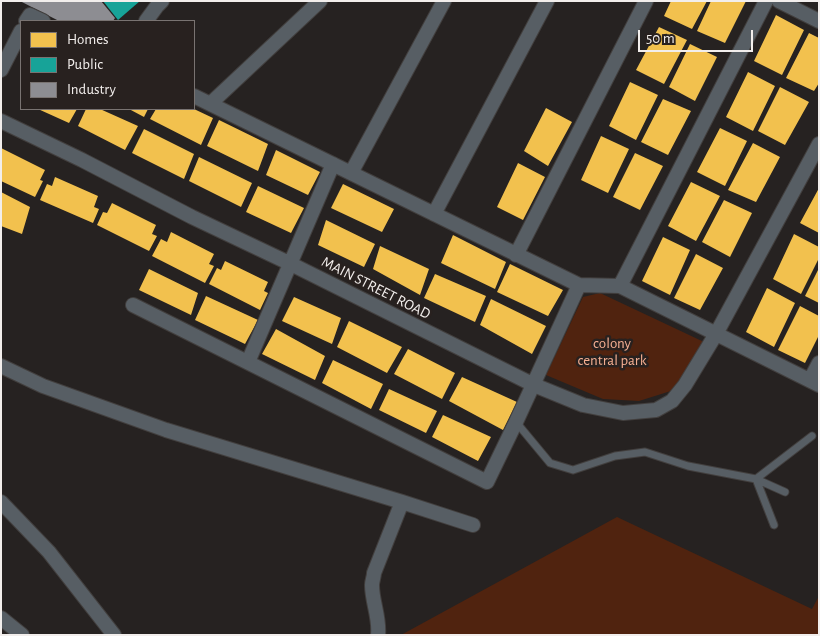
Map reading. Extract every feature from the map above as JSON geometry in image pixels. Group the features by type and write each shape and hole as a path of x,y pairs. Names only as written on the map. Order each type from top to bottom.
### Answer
{"street":[{"path":"147,20 156,6 162,1"},
{"path":"210,104 320,1"},
{"path":"351,173 444,1"},
{"path":"434,214 547,1"},
{"path":"516,254 646,1"},
{"path":"620,286 766,1"},
{"path":"779,1 819,21"},
{"path":"27,20 30,15 41,20"},
{"path":"1,70 20,33"},
{"path":"195,96 579,285 620,286 814,382 819,362"},
{"name":"MAIN STREET ROAD","path":"1,120 192,217 534,385 583,405 623,413 656,410 672,401 685,385 716,334 819,144"},
{"path":"248,362 333,164"},
{"path":"133,305 487,482 534,385 579,285"},
{"path":"1,366 43,386 166,430 473,525"},
{"path":"1,502 49,552 114,635"},
{"path":"378,635 372,584 374,573 402,502"},
{"path":"1,618 22,635"}],"lane":[{"path":"516,422 550,463 572,470 615,456 645,452 688,466 756,479 785,492"},
{"path":"756,479 812,436"},
{"path":"756,479 774,525"}],"green space":[{"name":"colony central park","path":"600,293 704,342 674,390 639,401 603,399 546,375 583,297"},
{"path":"617,517 812,609 819,596 819,635 401,635"}],"building: Homes":[{"path":"671,1 707,1 692,29 664,16"},
{"path":"711,1 746,1 725,43 697,31"},
{"path":"776,15 804,30 782,75 754,61"},
{"path":"659,27 687,40 664,84 636,70"},
{"path":"809,33 819,38 819,83 814,91 786,78"},
{"path":"690,44 717,57 695,101 669,87"},
{"path":"748,72 775,86 753,131 726,117"},
{"path":"630,82 658,95 636,140 609,126"},
{"path":"780,87 809,102 785,145 758,131"},
{"path":"663,99 691,111 668,155 641,142"},
{"path":"546,108 572,122 548,166 524,151"},
{"path":"195,109 213,118 201,145 150,119 155,110"},
{"path":"40,110 76,110 69,123"},
{"path":"86,110 102,110 138,126 125,150 78,126"},
{"path":"131,110 148,110 144,117"},
{"path":"219,120 268,144 258,171 207,146"},
{"path":"720,128 747,141 725,186 697,172"},
{"path":"144,129 194,154 184,179 132,153"},
{"path":"601,136 629,149 608,193 581,180"},
{"path":"753,143 780,157 756,202 728,190"},
{"path":"1,148 45,170 40,180 43,181 35,197 1,181"},
{"path":"276,150 320,172 308,195 266,175"},
{"path":"635,153 663,166 640,210 613,197"},
{"path":"199,157 252,183 241,207 189,181"},
{"path":"518,163 545,177 523,220 497,207"},
{"path":"55,177 98,196 94,207 99,209 93,223 40,200 47,184 52,186"},
{"path":"691,182 720,196 696,241 668,226"},
{"path":"343,184 394,209 382,232 331,208"},
{"path":"258,186 304,208 291,233 246,212"},
{"path":"819,188 819,233 800,223"},
{"path":"1,192 30,207 22,234 1,226"},
{"path":"724,200 752,213 730,257 702,242"},
{"path":"112,203 156,225 152,234 157,236 149,251 97,225 103,212 107,213"},
{"path":"326,220 375,244 364,267 318,245"},
{"path":"171,232 214,254 209,264 214,266 205,283 152,256 161,239 167,242"},
{"path":"794,234 819,247 819,258 801,294 773,279"},
{"path":"453,235 506,262 495,289 441,263"},
{"path":"663,237 690,250 670,295 642,281"},
{"path":"380,246 429,269 420,295 373,269"},
{"path":"696,254 723,268 700,310 674,298"},
{"path":"225,261 268,282 264,291 268,293 260,310 209,284 217,268 221,270"},
{"path":"510,264 563,290 548,316 497,292"},
{"path":"819,268 819,303 805,296"},
{"path":"149,269 198,293 191,315 139,290"},
{"path":"435,274 486,296 475,322 424,298"},
{"path":"767,288 795,303 774,347 746,332"},
{"path":"206,296 258,320 245,344 195,320"},
{"path":"294,297 341,318 332,344 282,321"},
{"path":"491,299 546,326 532,354 480,325"},
{"path":"800,306 819,316 819,335 805,363 778,350"},
{"path":"349,321 402,347 387,373 337,347"},
{"path":"276,329 325,356 315,380 262,354"},
{"path":"408,349 455,373 442,399 394,374"},
{"path":"333,360 383,384 371,409 322,383"},
{"path":"462,377 517,402 503,430 449,401"},
{"path":"389,389 437,411 426,433 379,410"},
{"path":"443,415 491,437 478,461 432,437"}],"building: Public":[{"path":"103,1 140,1 118,20"}],"building: Industry":[{"path":"20,1 101,1 115,18 114,20 57,20"}]}
